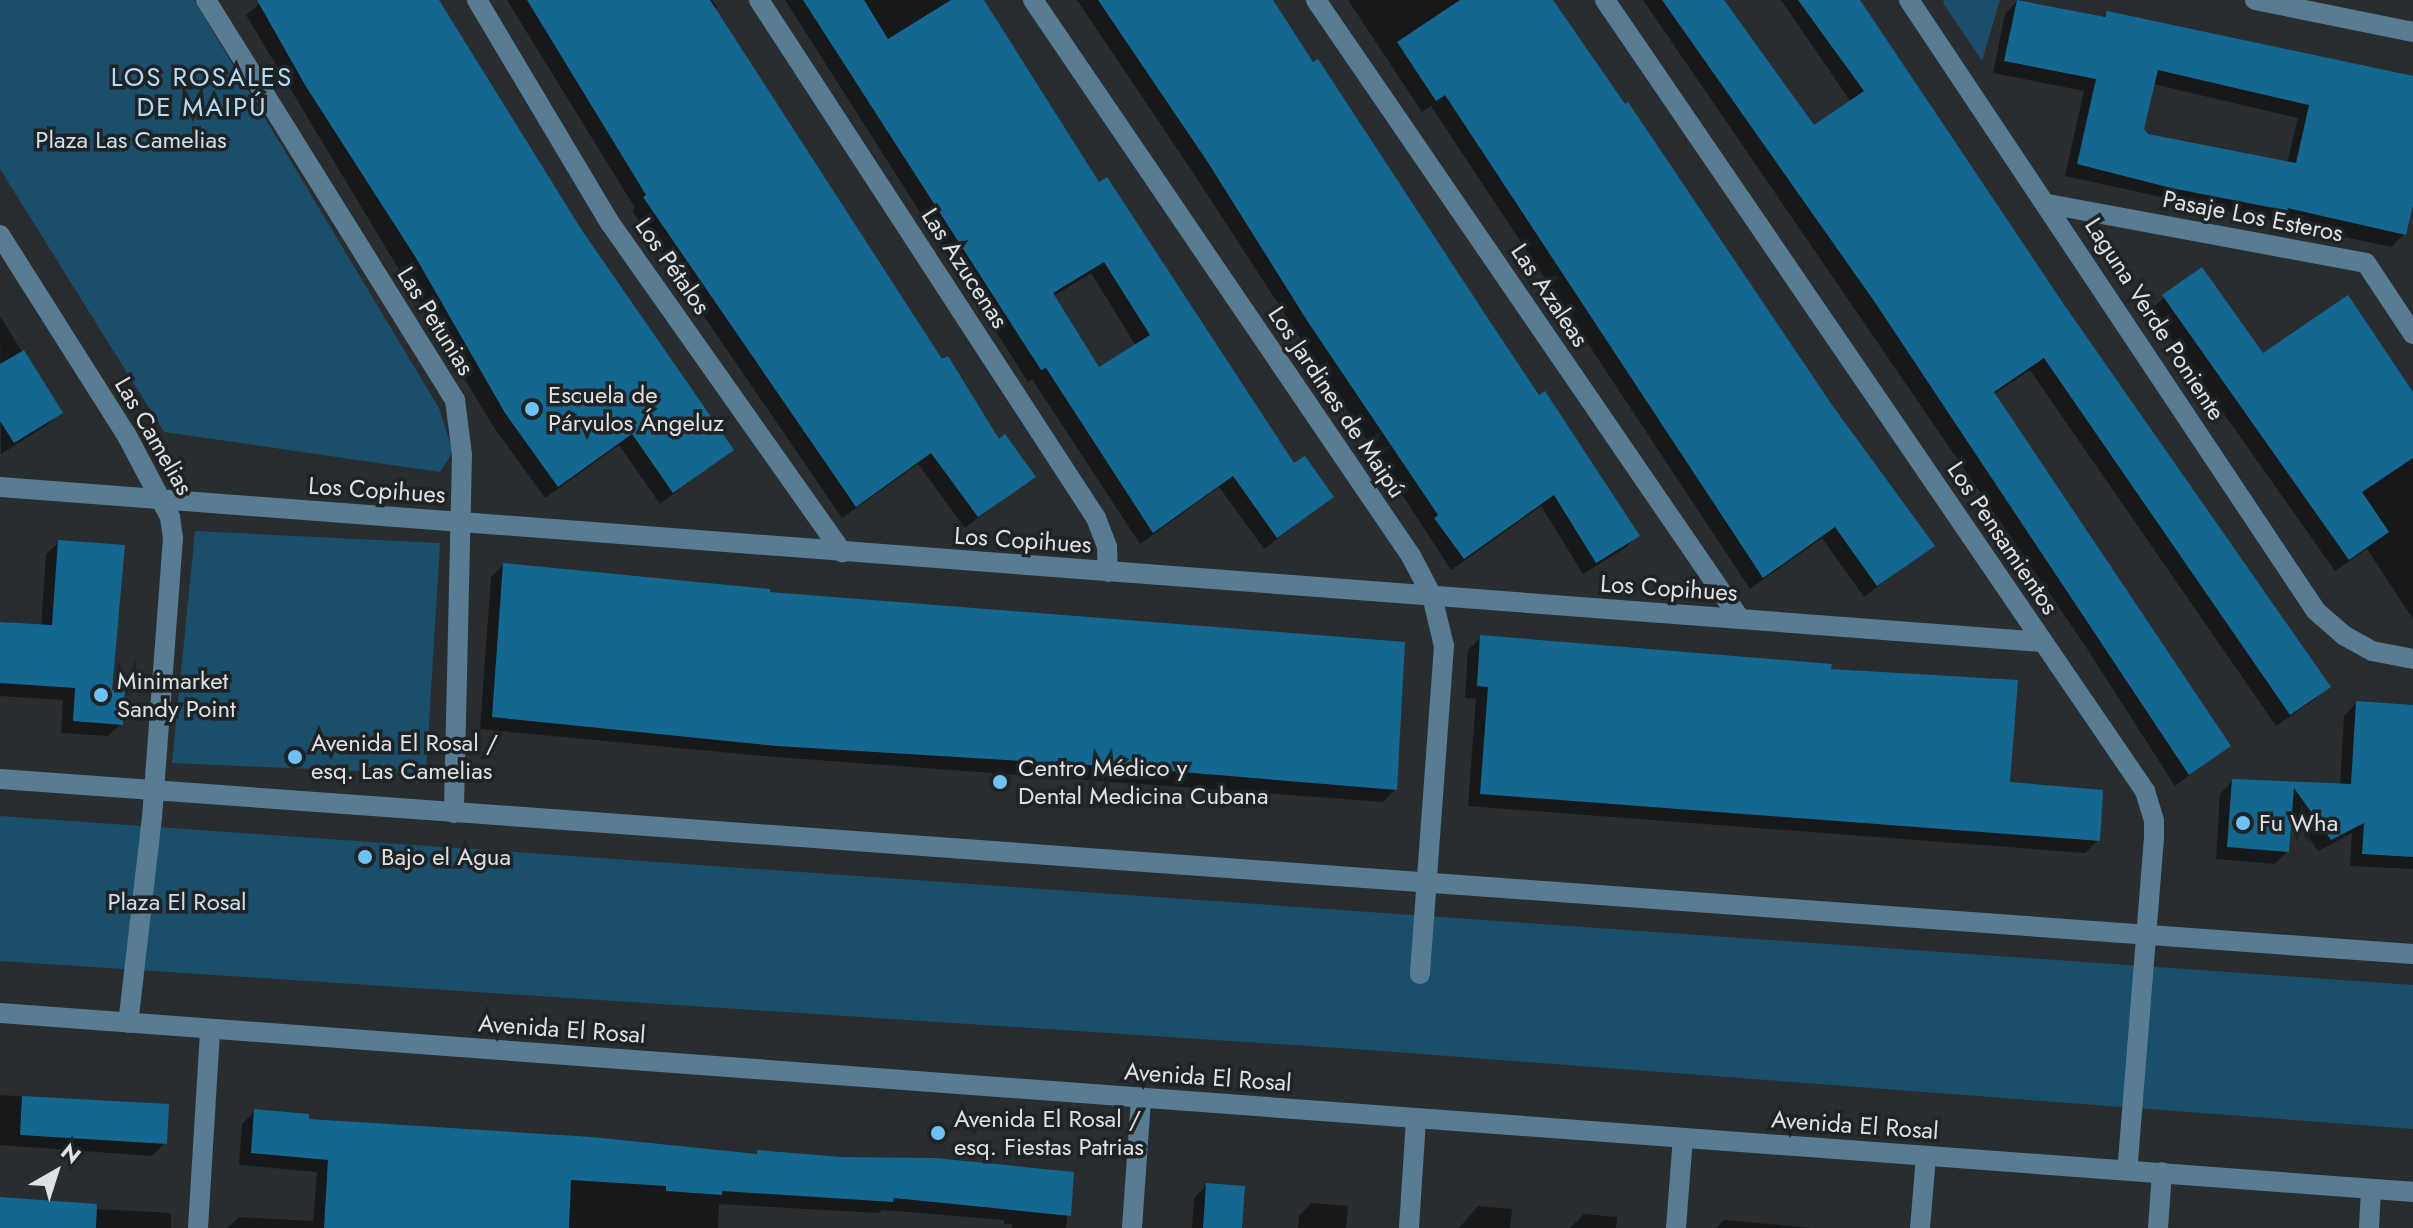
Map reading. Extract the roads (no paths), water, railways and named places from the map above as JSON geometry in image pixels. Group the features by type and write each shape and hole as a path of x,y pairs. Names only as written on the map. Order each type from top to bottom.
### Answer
{"street":[{"name":"Las Petunias","path":"206,0 455,400 462,455 454,813"},
{"name":"Los Pétalos","path":"477,0 610,223 842,552"},
{"name":"Las Azucenas","path":"759,0 1096,518 1107,547 1108,572"},
{"name":"Los Jardines de Maipú","path":"1033,0 1411,556 1432,596 1444,646 1420,974"},
{"name":"Las Azaleas","path":"1316,0 1740,619"},
{"name":"Los Pensamientos","path":"1605,0 2145,791 2150,804 2154,838 2127,1170"},
{"name":"Laguna Verde Poniente","path":"1909,0 2048,204 2316,611 2345,636 2372,651 2413,659"},
{"path":"2255,0 2413,32"},
{"name":"Pasaje Los Esteros","path":"2048,204 2366,263 2413,334"},
{"name":"Las Camelias","path":"0,235 126,434 162,500 173,538 153,792 128,1023"},
{"name":"Los Copihues","path":"0,487 2043,642"},
{"path":"0,779 2413,954"},
{"name":"Avenida El Rosal","path":"0,1013 2413,1192"},
{"path":"198,1228 210,1029"},
{"path":"1132,1228 1141,1098"},
{"path":"1409,1228 1416,1119"},
{"path":"1676,1228 1683,1138"},
{"path":"1920,1228 1926,1156"},
{"path":"2158,1228 2162,1172"},
{"path":"2369,1228 2371,1189"}],"place":[{"name":"Escuela de Párvulos Ángeluz","path":"532,409"},
{"name":"Minimarket Sandy Point","path":"101,695"},
{"name":"Avenida El Rosal / esq. Las Camelias","path":"295,757"},
{"name":"Centro Médico y Dental Medicina Cubana","path":"1000,782"},
{"name":"Fu Wha","path":"2243,823"},
{"name":"Bajo el Agua","path":"365,857"},
{"name":"Avenida El Rosal / esq. Fiestas Patrias","path":"938,1133"}],"district":[{"name":"LOS ROSALES DE MAIPÚ","path":"202,93"}],"park label":[{"name":"Plaza Las Camelias","path":"131,140"},
{"name":"Plaza El Rosal","path":"177,902"}]}
